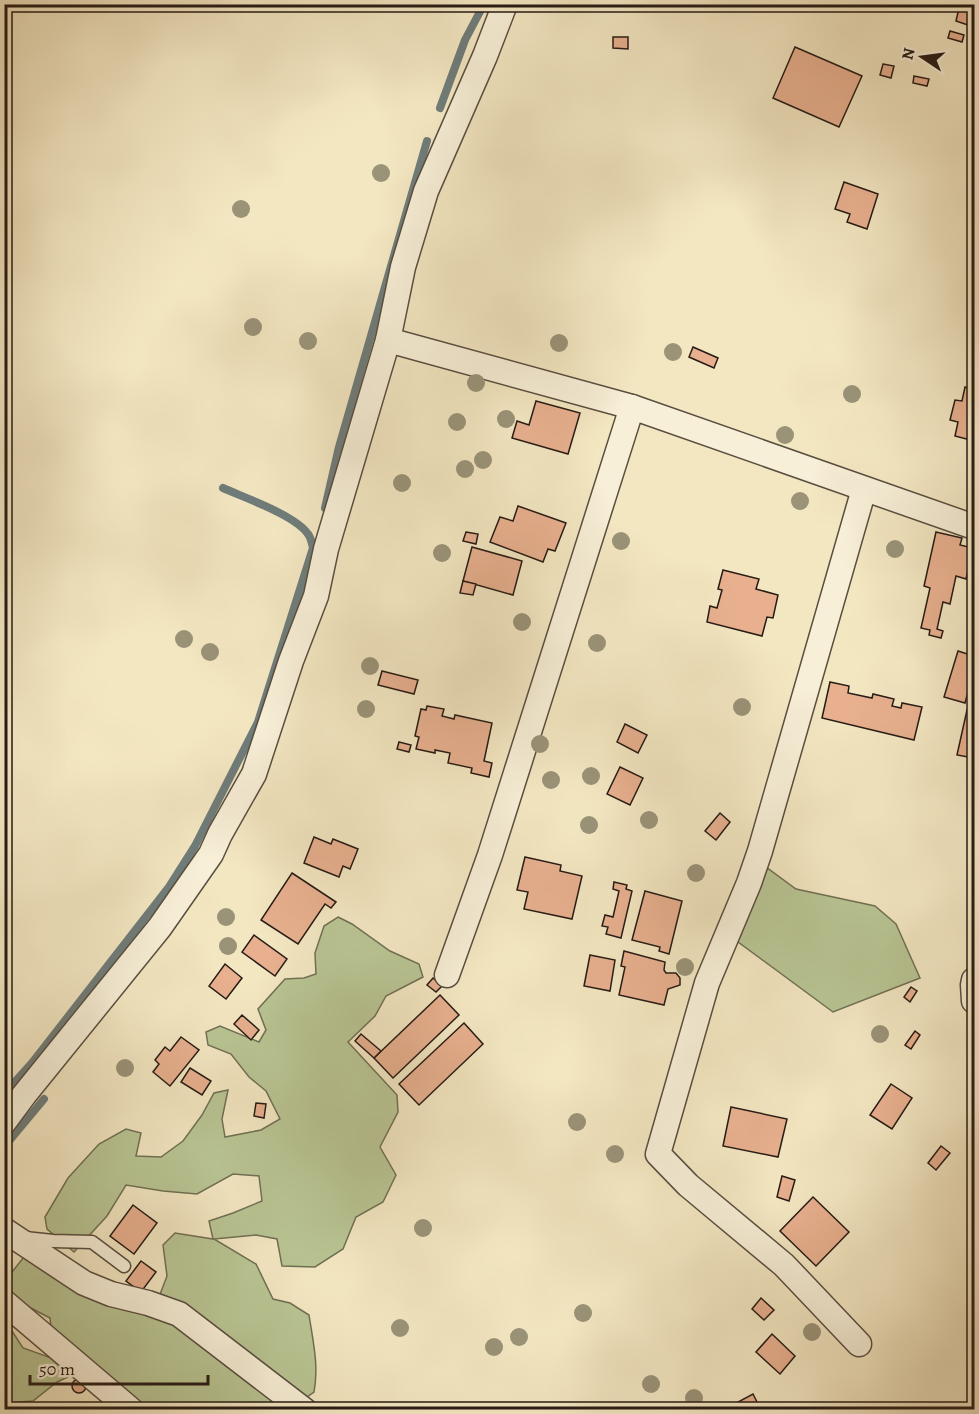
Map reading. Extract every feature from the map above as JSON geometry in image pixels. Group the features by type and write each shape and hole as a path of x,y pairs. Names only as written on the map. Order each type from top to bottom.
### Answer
{"street":[{"path":"4,1122 160,927 211,854 254,774 291,661 316,596 326,549 388,340 403,267 426,191 506,4"},
{"path":"388,340 632,407 975,527"},
{"path":"447,975 490,855 632,407"},
{"path":"859,1344 784,1265 688,1185 658,1155 707,983 760,851 864,489"},
{"path":"975,980 973,985 975,1001"},
{"path":"10,1234 84,1283 111,1294 148,1303 179,1314 304,1410"},
{"path":"4,1302 130,1410"}],"lane":[{"path":"10,1234 53,1241 92,1242 124,1266"}],"green space":[{"path":"762,864 796,889 875,906 896,924 920,978 833,1012 734,939"},
{"path":"338,917 352,924 390,951 419,964 423,977 386,996 375,1016 348,1042 397,1095 398,1112 380,1147 396,1175 383,1202 356,1217 343,1249 315,1267 282,1266 277,1239 256,1235 214,1239 256,1264 273,1299 290,1303 309,1315 316,1363 314,1392 290,1409 145,1409 92,1366 57,1382 33,1401 5,1403 5,1281 27,1253 87,1270 84,1291 159,1297 167,1276 163,1245 175,1233 213,1239 209,1221 262,1201 259,1176 233,1174 197,1194 126,1185 107,1216 74,1252 47,1229 45,1217 68,1178 99,1144 126,1129 141,1133 136,1156 161,1157 183,1141 202,1115 214,1093 228,1090 222,1119 225,1137 261,1130 280,1119 266,1091 249,1077 231,1054 208,1045 206,1032 220,1026 259,1042 266,1030 258,1009 285,979 304,978 316,974 315,953 324,926","holes":["25,1305 50,1318 54,1359 23,1348 10,1328"]}],"building":[{"path":"969,4 974,4 974,27 956,21 959,8 967,11"},
{"path":"974,27 974,45 969,43"},
{"path":"950,31 964,35 962,42 948,38"},
{"path":"613,37 628,37 628,49 613,48"},
{"path":"795,47 862,76 839,127 773,98"},
{"path":"883,64 894,66 891,78 880,75"},
{"path":"914,76 929,79 927,86 913,83"},
{"path":"844,182 878,194 867,229 847,222 850,214 835,209"},
{"path":"693,347 718,358 714,368 689,357"},
{"path":"965,387 974,390 974,441 955,436 958,422 950,420 955,400 962,401"},
{"path":"536,401 580,413 568,454 512,438 517,421 529,425"},
{"path":"518,506 566,523 555,551 548,549 543,562 490,542 500,517 513,521"},
{"path":"466,532 478,534 476,544 463,541"},
{"path":"936,532 962,538 960,545 973,548 966,579 956,576 950,604 943,602 937,629 943,631 941,638 929,635 930,630 921,628 930,588 924,586"},
{"path":"472,547 522,561 513,595 463,581"},
{"path":"723,570 759,579 756,589 778,595 773,618 767,617 762,636 707,622 710,606 717,608 722,590 718,589"},
{"path":"463,581 476,584 473,595 460,593"},
{"path":"958,651 974,656 974,685 972,693 968,692 965,703 944,697"},
{"path":"382,671 418,680 414,694 378,685"},
{"path":"830,682 849,686 848,693 872,698 873,694 894,699 892,706 901,708 902,703 922,707 914,740 822,718"},
{"path":"427,706 444,709 442,716 454,719 455,715 492,723 484,761 492,763 489,777 471,773 472,768 448,763 450,753 416,749 419,737 415,736 421,709 426,710"},
{"path":"967,710 974,712 974,758 957,755"},
{"path":"625,724 647,735 638,753 617,742"},
{"path":"399,742 411,745 409,752 397,749"},
{"path":"620,767 643,778 630,805 607,794"},
{"path":"720,813 730,822 716,840 705,831"},
{"path":"314,837 331,844 333,839 358,849 350,869 343,866 339,877 304,863"},
{"path":"525,857 561,865 560,871 582,876 572,919 524,909 528,892 517,890"},
{"path":"292,873 336,902 331,908 325,904 298,944 261,920"},
{"path":"614,882 627,885 626,889 632,891 621,938 606,934 608,927 602,926 605,915 613,917 619,891 613,889"},
{"path":"645,891 682,901 669,954 659,951 660,947 632,940"},
{"path":"254,935 287,959 275,976 242,952"},
{"path":"624,951 665,962 666,973 676,973 680,978 680,985 668,989 664,1005 619,995 625,967 621,966"},
{"path":"590,955 615,960 610,991 584,986"},
{"path":"225,964 242,978 226,999 209,986"},
{"path":"433,978 442,986 436,992 427,985"},
{"path":"911,987 917,991 910,1002 904,997"},
{"path":"440,995 459,1015 393,1078 374,1058"},
{"path":"242,1015 259,1030 251,1040 234,1024"},
{"path":"464,1023 483,1044 419,1105 399,1084"},
{"path":"915,1031 920,1035 911,1049 905,1045"},
{"path":"361,1034 381,1051 374,1058 355,1041"},
{"path":"181,1037 199,1050 170,1086 153,1072 159,1064 155,1060 165,1047 170,1051"},
{"path":"190,1068 211,1081 202,1095 181,1082"},
{"path":"891,1084 912,1098 892,1129 870,1115"},
{"path":"256,1103 266,1104 264,1118 254,1116"},
{"path":"731,1107 787,1119 778,1157 723,1146"},
{"path":"941,1146 950,1153 936,1170 928,1163"},
{"path":"782,1176 795,1180 789,1201 777,1197"},
{"path":"813,1197 849,1232 816,1266 780,1231"},
{"path":"133,1205 157,1223 134,1254 110,1236"},
{"path":"141,1261 156,1272 141,1292 126,1281"},
{"path":"761,1298 774,1310 764,1320 752,1309"},
{"path":"772,1334 795,1356 780,1374 756,1352"},
{"path":"76,1379 82,1379 86,1386 82,1393 76,1393 72,1389 72,1383"},
{"path":"753,1394 761,1410 742,1410 738,1402"}],"waterway":[{"path":"440,108 465,40 484,4"},
{"path":"325,508 339,447 427,141"},
{"path":"4,1094 32,1063 169,887 195,846 258,722 313,548 308,534 292,520 223,488"},
{"path":"4,1147 44,1099"}]}
